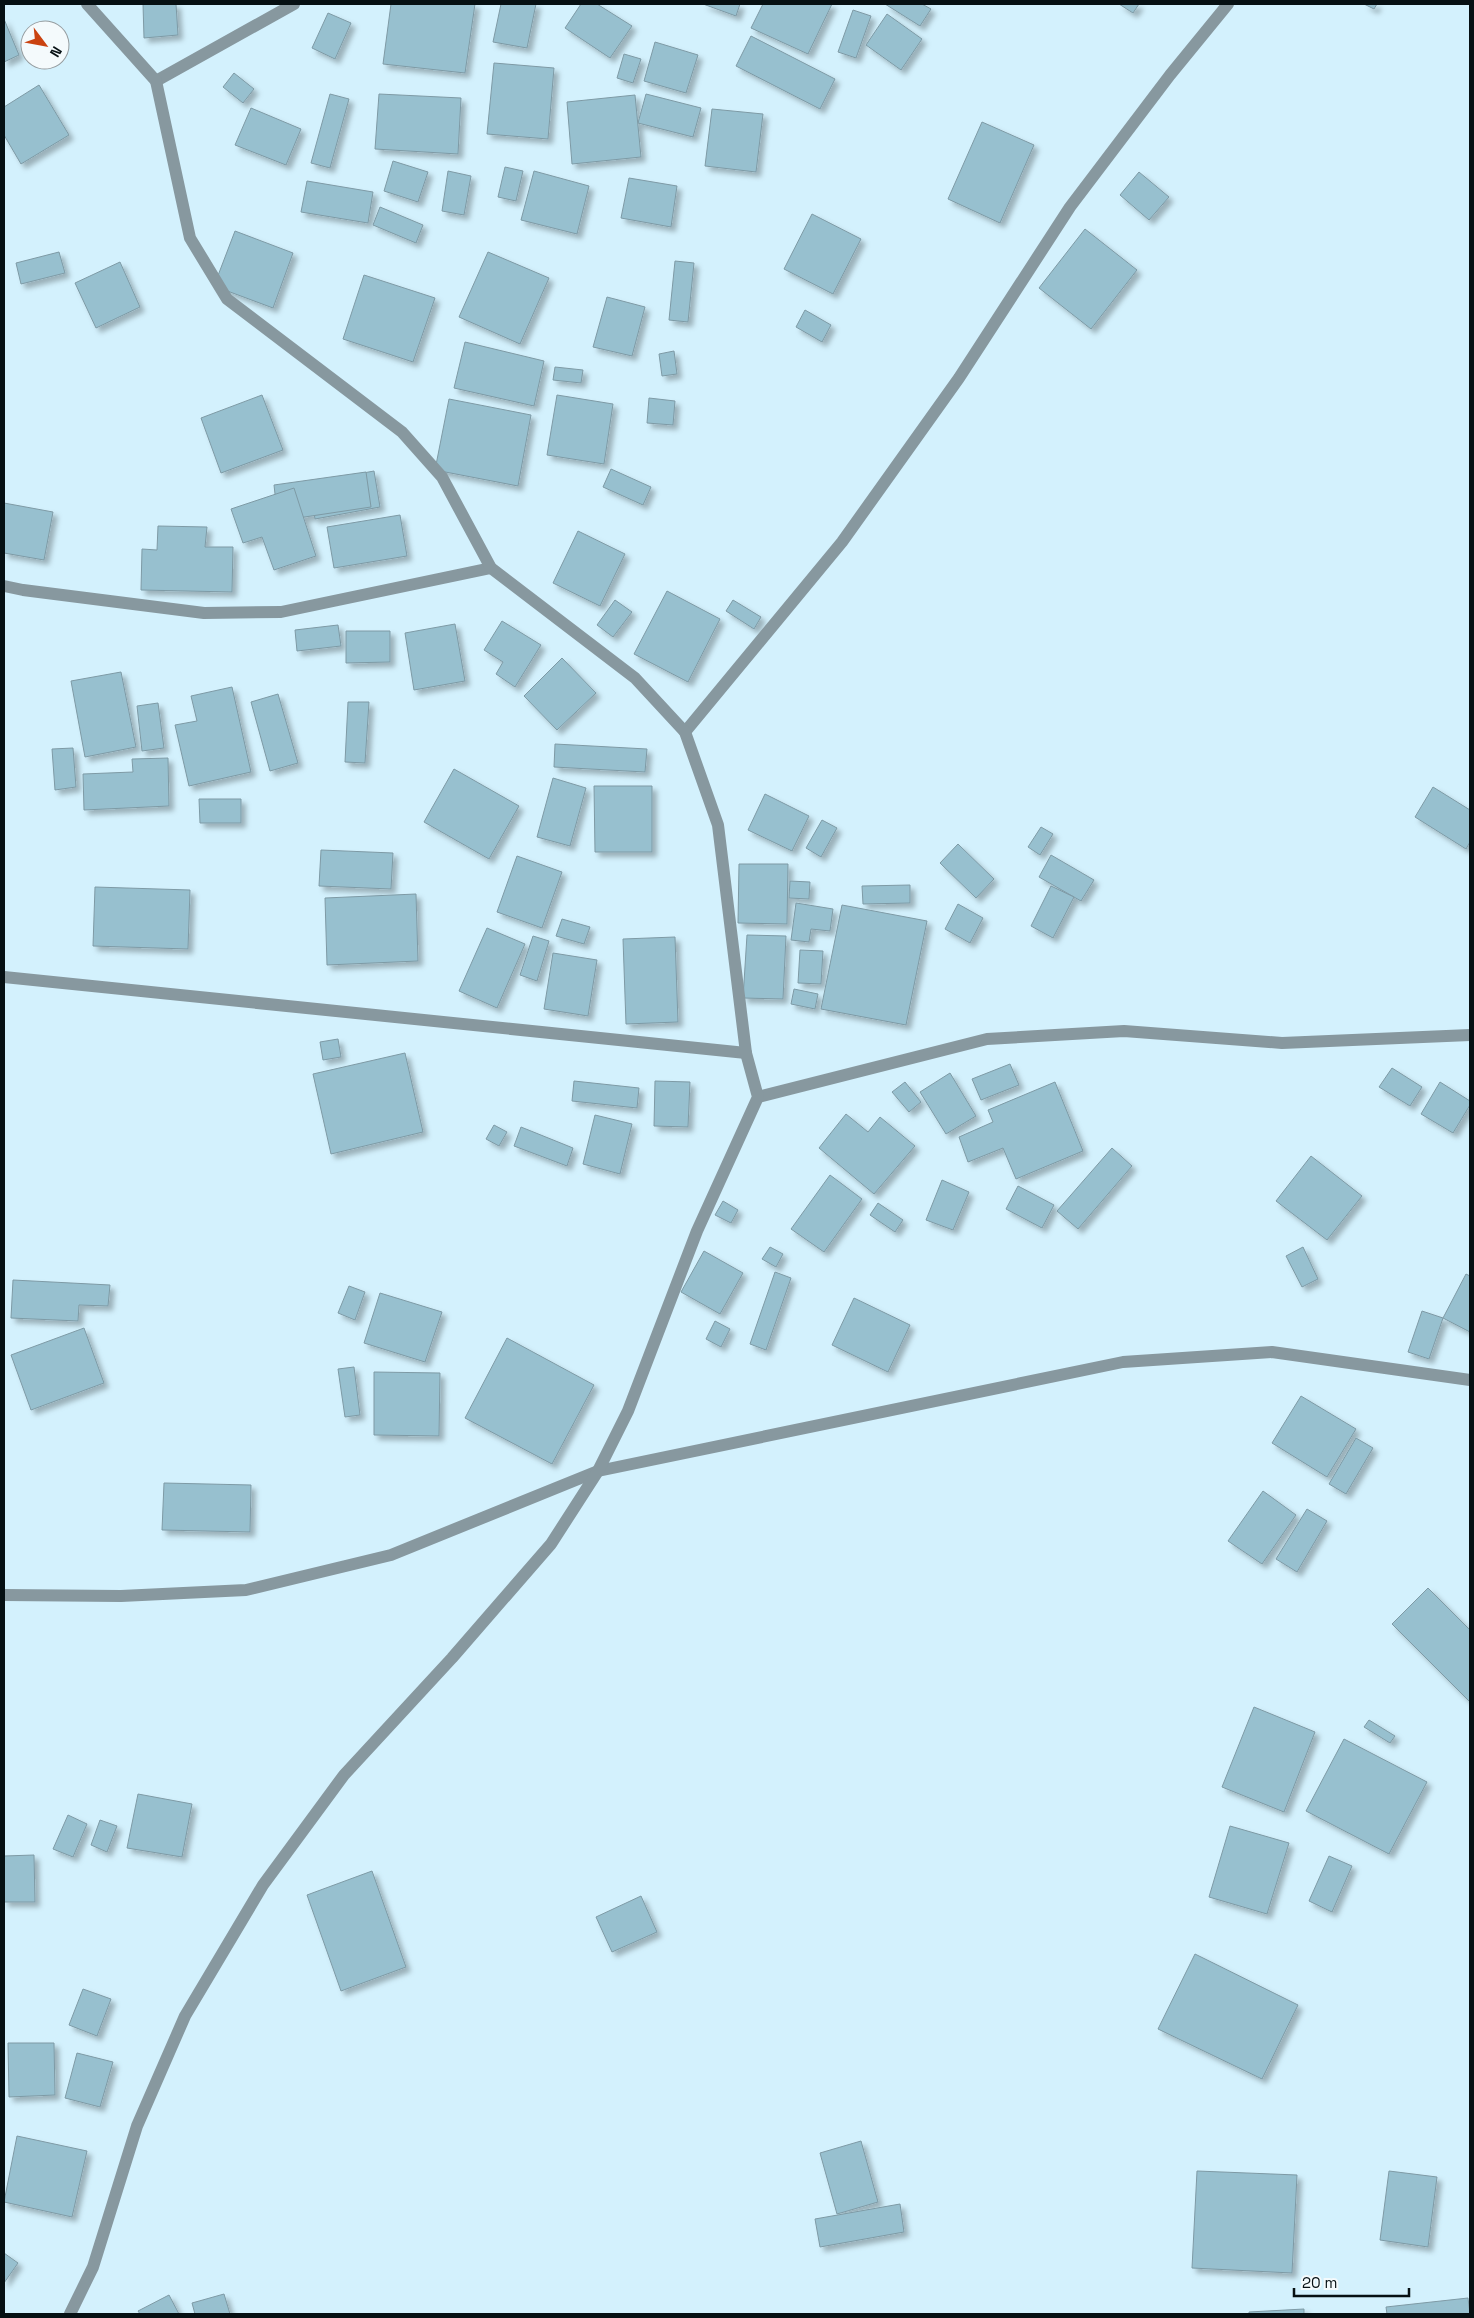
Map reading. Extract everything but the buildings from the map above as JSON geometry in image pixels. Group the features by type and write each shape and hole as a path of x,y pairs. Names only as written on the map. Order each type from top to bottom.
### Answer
{"street":[{"path":"70,2314 93,2267 138,2126 185,2016 263,1885 344,1775 452,1658 551,1544 598,1471 628,1410 697,1231 758,1097 746,1053 718,825 685,732 635,678 491,568 442,477 402,432 227,299 190,238 156,81 88,4"},
{"path":"156,81 294,4"},
{"path":"685,732 842,542 959,378 1070,207 1170,75 1228,4"},
{"path":"4,586 204,613 281,612 491,568"},
{"path":"4,977 746,1053"},
{"path":"758,1097 987,1039 1124,1031 1282,1044 1470,1035"},
{"path":"4,1595 121,1596 246,1590 391,1556 598,1471 1123,1362 1272,1352 1470,1380"}]}
